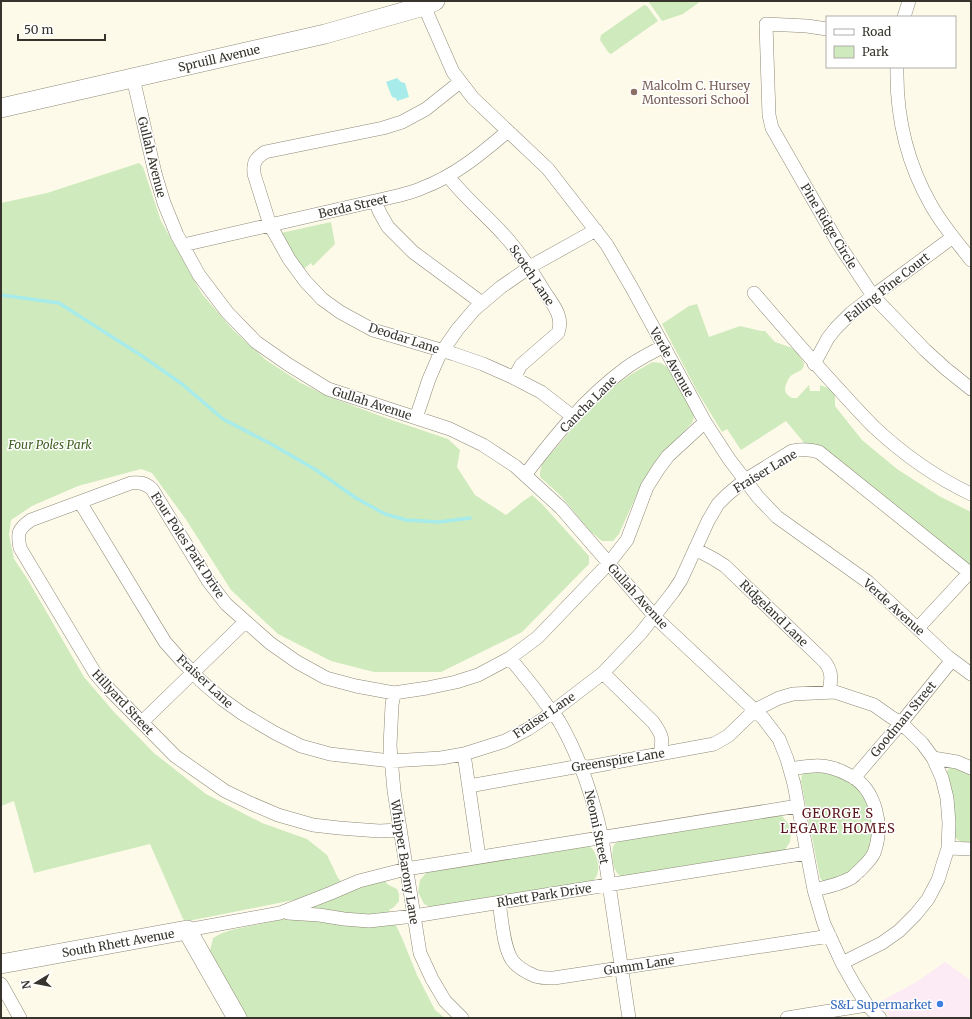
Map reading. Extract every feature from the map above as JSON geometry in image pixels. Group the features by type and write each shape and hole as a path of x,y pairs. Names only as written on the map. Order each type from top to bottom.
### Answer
{"street":[{"path":"904,16 909,1"},
{"name":"Spruill Avenue","path":"1,108 325,34 430,3"},
{"name":"Verde Avenue","path":"430,3 453,72 472,98 548,169 607,245 705,422 729,459 758,497 777,517 868,582 952,660 971,674"},
{"name":"Pine Ridge Circle","path":"826,29 807,26 766,24 769,115 772,128 838,243 873,296 925,350 971,389"},
{"path":"897,68 897,98 899,115 910,159 918,180 932,207 971,260"},
{"name":"Gullah Avenue","path":"133,78 155,173 164,203 183,245 199,275 227,312 256,342 289,365 328,389 450,429 483,445 515,466 561,508 655,616 763,718 779,739 790,769 814,890 824,924 842,963 867,1005 880,1018"},
{"name":"Deodar Lane","path":"460,82 426,109 402,122 383,128 265,152 256,159 253,166 254,174 270,225 289,258 305,281 322,299 340,312 373,330 483,364 541,392 572,416"},
{"name":"Berda Street","path":"183,245 401,195 422,188 448,176 489,147 508,131"},
{"name":"Scotch Lane","path":"448,176 457,188 480,209 504,235 529,267 560,319 558,333 521,365 514,378"},
{"path":"375,201 388,227 413,252 482,303"},
{"path":"416,418 429,379 439,356 457,330 474,310 501,287 529,267 596,230"},
{"name":"Falling Pine Court","path":"814,364 828,338 851,313 953,236"},
{"path":"754,293 814,364 874,426 916,462 938,477 971,494"},
{"name":"Cancha Lane","path":"525,475 572,416 600,389 628,366 664,346"},
{"name":"Four Poles Park Drive","path":"146,484 152,489 209,582 226,604 245,622 296,662 326,678 356,686 394,693 427,688 464,680 478,675 510,658 538,637 609,563 627,540 647,487 659,468 672,452 705,422"},
{"name":"Fraiser Lane","path":"80,502 165,642 193,672 222,699 243,714 301,746 330,754 391,761 441,758 464,754 505,741 528,729 603,673 641,633 681,580 708,521 718,504 745,480 792,451 801,449 819,452 970,574"},
{"name":"Hillyard Street","path":"146,484 140,482 131,483 31,520 22,526 19,534 20,548 95,673 175,756 225,791 278,815 313,825 379,831 400,830"},
{"name":"Ridgeland Lane","path":"695,550 725,566 825,662 829,668 831,676 829,692"},
{"path":"918,628 970,574"},
{"path":"142,722 245,622"},
{"name":"Neomi Street","path":"510,658 535,688 558,720 576,754 591,795 602,838 629,1018"},
{"name":"Goodman Street","path":"854,778 952,660"},
{"path":"603,673 653,722 659,731 662,740 660,754"},
{"name":"Greenspire Lane","path":"469,786 580,766 589,768 714,744 728,736 755,710 779,698 793,694 835,692 874,705 901,723 922,743 933,758 942,778 947,798 950,823 948,848 938,880 928,899 916,914 899,931 882,943 842,963"},
{"name":"Whipper Barony Lane","path":"394,693 390,746 391,761 394,791 420,953 432,979 445,1001 462,1018"},
{"path":"464,754 479,857"},
{"path":"933,758 957,762 971,768"},
{"path":"790,769 815,766 834,768 850,775 864,785 874,802 878,834 874,853 865,866 850,879 836,885 814,890"},
{"name":"Rhett Park Drive","path":"280,913 358,881 406,869 798,806"},
{"path":"948,848 971,849"},
{"name":"Rhett Park Drive","path":"187,930 280,913 301,913 344,919 369,920 414,916 807,853"},
{"name":"Gumm Lane","path":"499,903 506,945 513,962 523,970 536,977 554,978 830,936"},
{"path":"187,930 237,1018"},
{"name":"South Rhett Avenue","path":"1,964 187,930"},
{"path":"1,984 20,1018"},
{"path":"787,1018 867,1005"}],"shaded area":[{"path":"945,962 971,980 971,1018 891,1018 878,1003 918,981"}],"green space":[{"path":"648,1 701,1 683,14 662,21"},
{"path":"644,5 647,6 658,21 611,54 608,52 600,40 601,35"},
{"name":"Four Poles Park","path":"139,163 143,167 161,221 202,294 233,330 266,360 301,383 327,396 448,439 460,450 457,467 475,495 506,515 532,495 589,556 589,564 522,632 441,672 374,672 331,661 278,634 231,590 185,518 152,473 141,469 78,486 32,506 11,520 9,535 14,559 28,580 84,677 114,712 154,753 206,794 262,823 307,839 327,855 338,878 341,881 304,898 188,921 183,919 150,844 34,873 14,801 1,806 1,203 47,193"},
{"path":"331,222 335,244 313,266 311,263 302,270 281,233"},
{"path":"697,304 709,337 740,326 765,331 775,342 796,351 804,363 804,366 802,369 791,375 788,380 785,390 789,396 792,398 797,398 809,385 810,391 820,391 820,385 833,390 835,394 835,406 862,440 897,469 939,496 971,512 971,570 805,444 786,421 741,450 727,429 722,432 697,391 662,324 689,306"},
{"path":"653,362 661,363 667,367 693,411 694,417 692,423 658,458 641,485 619,534 613,541 602,541 590,531 561,496 540,477 542,464 600,399 625,379"},
{"path":"949,768 956,768 971,775 971,843 961,842 954,836 946,773"},
{"path":"822,769 852,781 868,803 871,816 873,830 871,842 863,861 838,880 823,881 820,878 801,781 802,775 807,771"},
{"path":"780,814 789,824 791,834 790,842 784,851 624,878 616,872 614,866 612,855 613,847 619,841"},
{"path":"583,846 592,849 597,860 598,872 591,883 432,908 424,904 418,892 420,880 427,872"},
{"path":"385,880 387,884 397,889 399,894 399,901 389,910 390,913 378,915 341,914 313,908 312,906 338,893"},
{"path":"289,918 395,923 417,975 435,1010 445,1018 244,1018 210,951 213,938 231,930"}],"water":[{"path":"397,78 401,82 405,83 409,97 397,101 396,98 392,97 386,82"}],"waterway":[{"path":"1,295 59,303 142,356 182,384 223,419 273,445 316,470 356,498 385,514 406,520 439,522 470,518"}],"place":[{"name":"Malcolm C. Hursey Montessori School","path":"634,92"},
{"name":"S&L Supermarket","path":"940,1004"}],"district":[{"name":"GEORGE S LEGARE HOMES","path":"838,820"}]}
